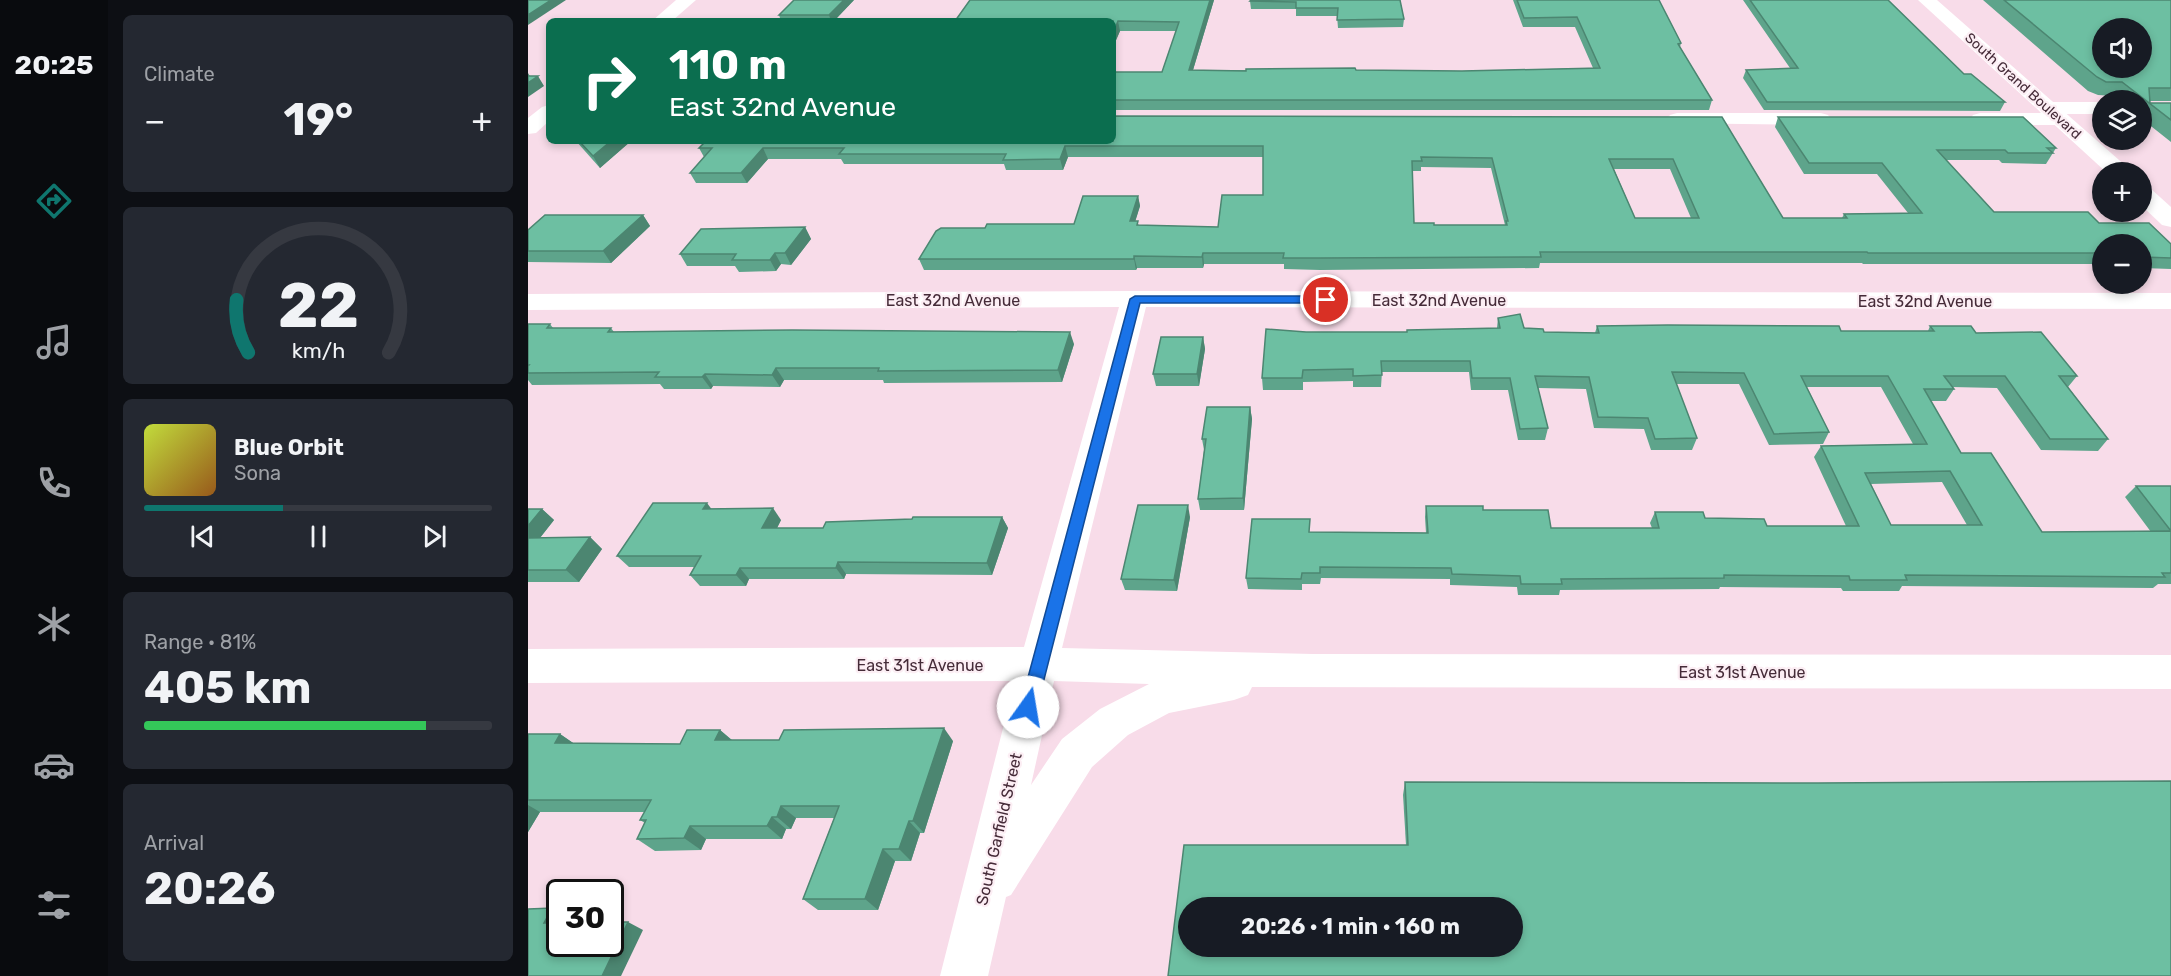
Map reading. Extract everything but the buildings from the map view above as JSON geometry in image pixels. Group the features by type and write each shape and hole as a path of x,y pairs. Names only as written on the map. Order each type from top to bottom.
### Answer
{"street":[{"path":"665,18 687,0"},
{"name":"South Grand Boulevard","path":"1927,0 2108,162"},
{"path":"1964,119 2092,109"},
{"path":"1652,119 1844,119"},
{"path":"2152,202 2171,220"},
{"name":"East 32nd Avenue","path":"528,302 1135,299 2171,301"},
{"name":"South Garfield Street","path":"964,976 1039,664 1135,299"},
{"name":"East 31st Avenue","path":"528,666 1039,664 1313,671 2171,672"},
{"name":"East 31st Avenue","path":"982,900 1077,753 1114,722 1162,697 1313,671"}],"route":[{"path":"1028,707 1135,299 1326,300"}]}
